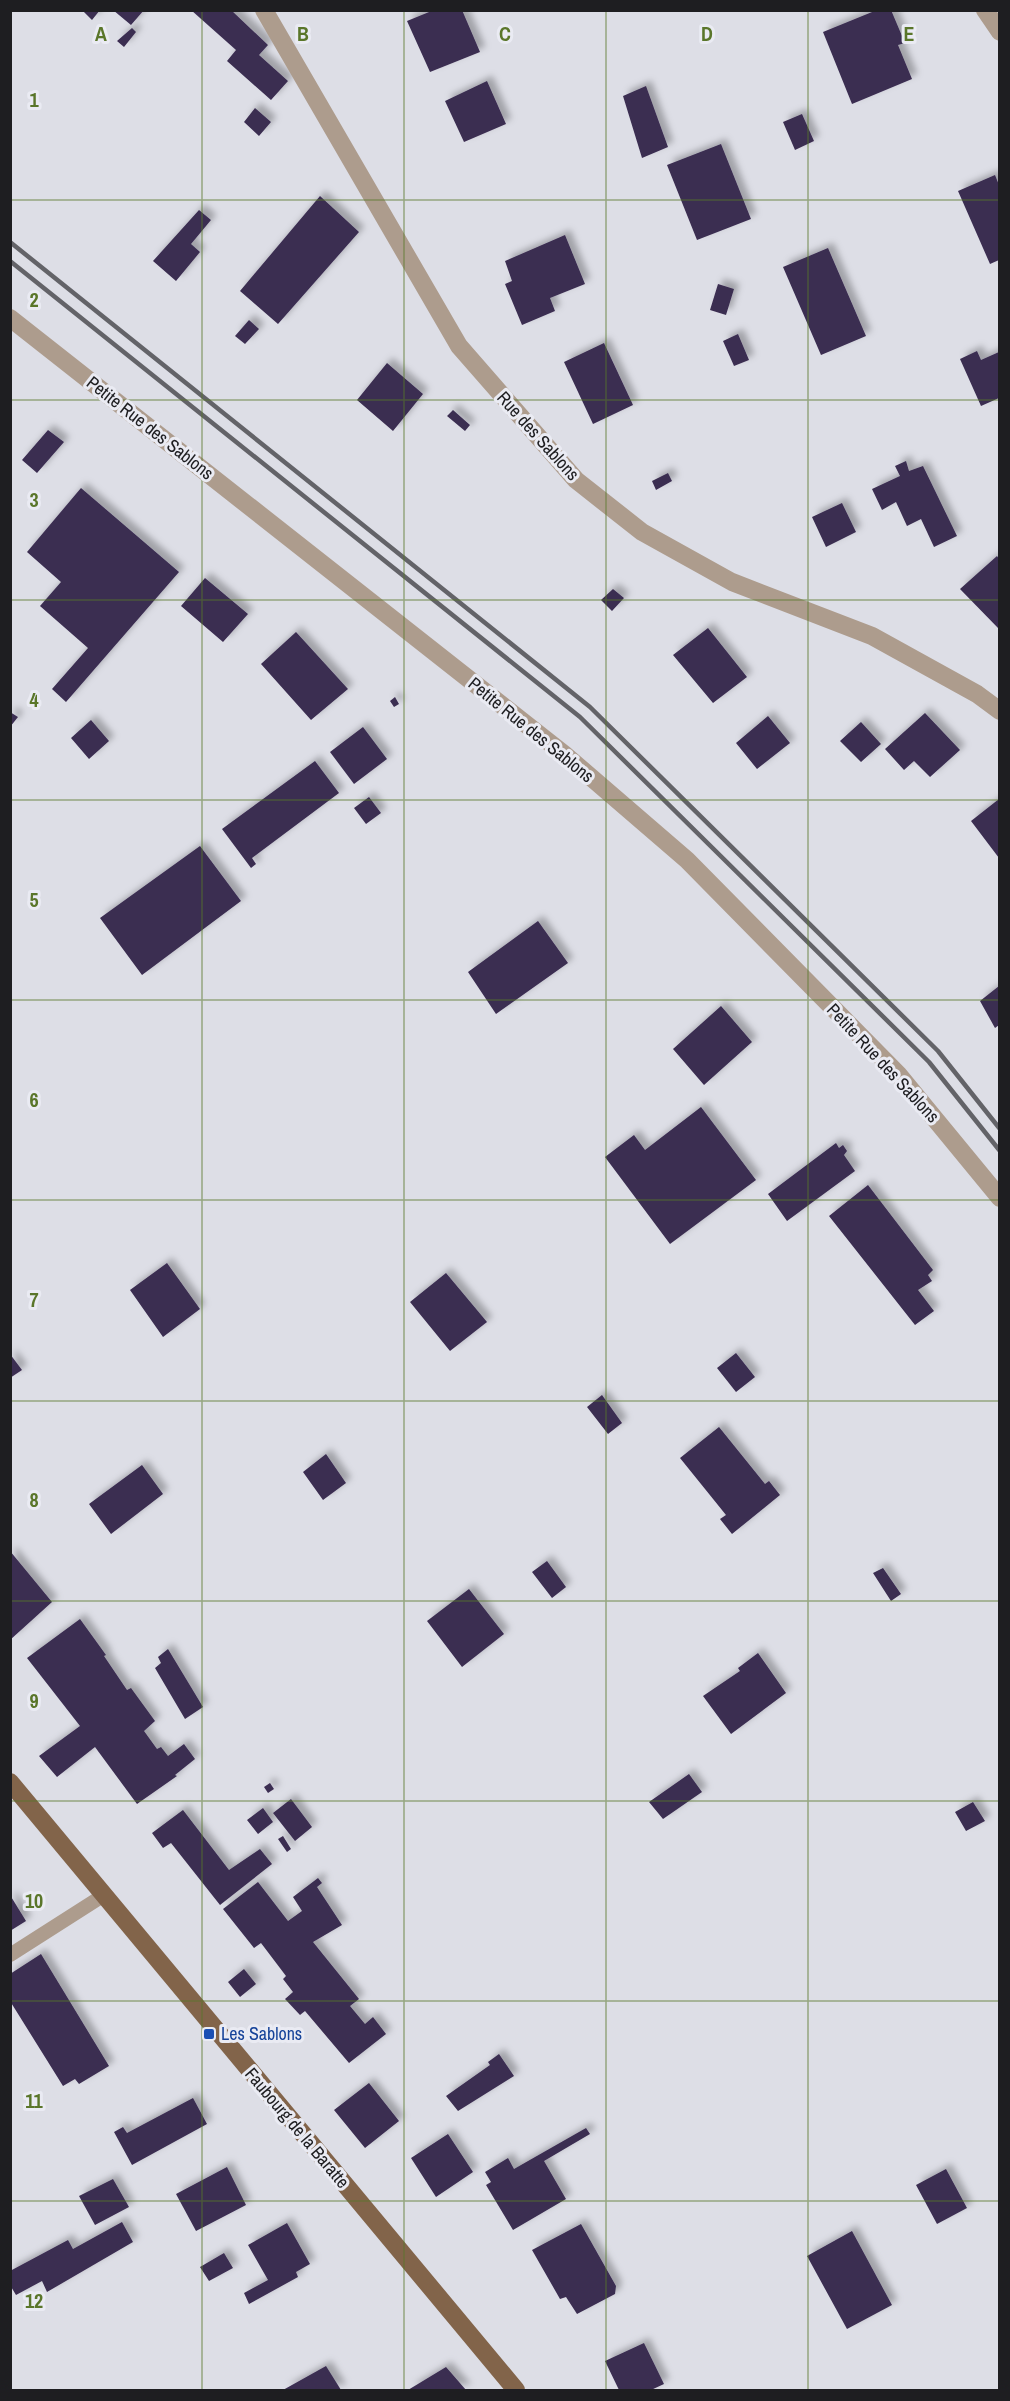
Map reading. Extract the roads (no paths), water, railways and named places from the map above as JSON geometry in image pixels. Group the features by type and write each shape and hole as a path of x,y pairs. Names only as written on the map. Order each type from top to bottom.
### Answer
{"main road":[{"name":"Faubourg de la Baratte","path":"10,1782 516,2391"}],"street":[{"name":"Rue des Sablons","path":"264,10 459,346 576,480 642,531 732,582 872,636 977,694 999,711"},
{"path":"985,10 999,32"},
{"name":"Petite Rue des Sablons","path":"10,318 564,754 687,860 898,1074 999,1198"}],"lane":[{"path":"10,1955 104,1895"}],"railway":[{"path":"10,242 590,707 938,1051 1000,1129"},
{"path":"10,261 580,717 929,1062 1000,1151"}],"place":[{"name":"Les Sablons","path":"209,2034"}]}
